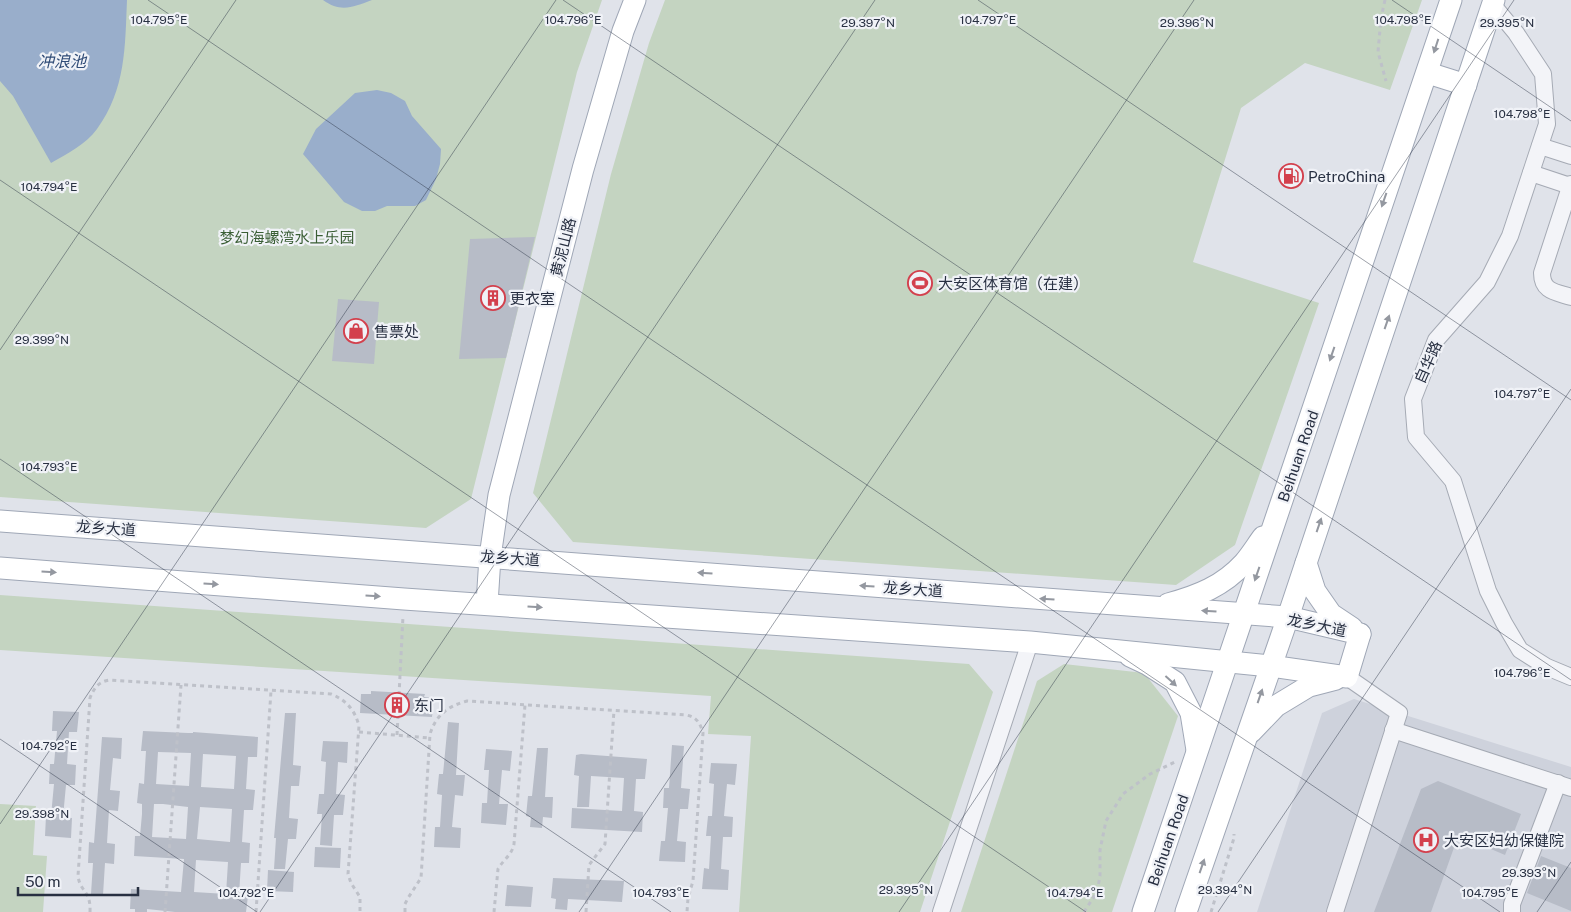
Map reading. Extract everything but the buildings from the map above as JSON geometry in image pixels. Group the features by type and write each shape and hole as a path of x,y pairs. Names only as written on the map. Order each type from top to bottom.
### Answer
{"main road":[{"name":"黄泥山路","path":"487,604 490,557 499,495 583,169 623,31 635,0"},
{"name":"Beihuan Road","path":"1143,912 1428,73 1451,0"},
{"path":"1186,912 1306,564 1493,2"},
{"path":"1428,73 1466,85"},
{"path":"1154,608 1195,596 1220,583 1244,563 1276,519"},
{"name":"龙乡大道","path":"0,521 1288,617 1360,634 1347,677"},
{"path":"1306,564 1314,591 1331,614 1360,634"},
{"path":"0,568 1030,642 1270,666 1347,677"},
{"path":"1113,650 1147,664 1175,682 1191,713 1198,751"},
{"path":"1246,738 1276,706 1309,686 1347,677"}],"street":[{"name":"自华路","path":"1493,2 1543,74 1547,124 1510,236 1487,282 1436,340 1413,399 1416,437 1453,481 1488,591 1504,624 1520,650 1547,667 1571,677"},
{"path":"1540,146 1571,156"},
{"path":"1531,173 1571,185 1542,273 1542,281 1545,287 1571,297"},
{"path":"941,912 1030,642"},
{"path":"1335,912 1399,713 1347,677"},
{"path":"1394,730 1564,786 1512,904 1512,912"}],"path":[{"path":"1385,0 1381,18 1378,52 1386,81"},
{"path":"397,735 404,598"},
{"path":"90,912 90,899 88,893 79,882 78,876 90,698 97,685 109,680 331,694 350,706 359,726 359,732 348,874 351,883 360,897 360,912"},
{"path":"165,912 182,685"},
{"path":"256,912 271,690"},
{"path":"404,912 408,898 421,878 430,738 435,721 447,709 467,701 686,715 697,719 703,733 693,881 688,898 687,912"},
{"path":"494,912 498,869 513,850 514,844 525,705"},
{"path":"586,912 590,865 604,844 614,710"},
{"path":"359,732 430,738"},
{"path":"1084,912 1097,892 1100,876 1100,850 1106,821 1124,794 1150,774 1198,751"}],"shaded area":[{"name":"大安区妇幼保健院","path":"1354,699 1571,767 1571,912 1257,912 1322,713"}],"green space":[{"name":"梦幻海螺湾水上乐园","path":"0,0 602,0 577,72 471,499 426,528 0,497"},
{"name":"大安区体育馆（在建）","path":"665,0 1422,0 1390,90 1305,63 1241,108 1193,262 1319,303 1235,545 1176,585 573,542 533,493 611,174 649,43"},
{"path":"0,595 969,664 993,692 920,912 739,912 751,736 708,734 711,696 0,650"},
{"path":"1064,664 1144,673 1178,716 1112,912 961,912 1037,681"},
{"path":"0,804 36,806 33,855 47,856 43,912 0,912"}],"water":[{"name":"冲浪池","path":"0,0 127,0 126,34 122,67 114,99 97,129 76,148 51,163 13,96 0,81"},
{"path":"323,0 372,0 353,7 341,8"},
{"path":"377,90 391,93 405,101 412,116 441,149 436,179 426,200 415,206 387,206 375,211 362,211 344,202 303,154 316,129 355,93"}],"place":[{"name":"PetroChina","path":"1291,176"},
{"name":"大安区体育馆（在建）","path":"920,283"},
{"name":"更衣室","path":"493,298"},
{"name":"售票处","path":"356,331"},
{"name":"东门","path":"397,705"},
{"name":"大安区妇幼保健院","path":"1426,840"}]}
